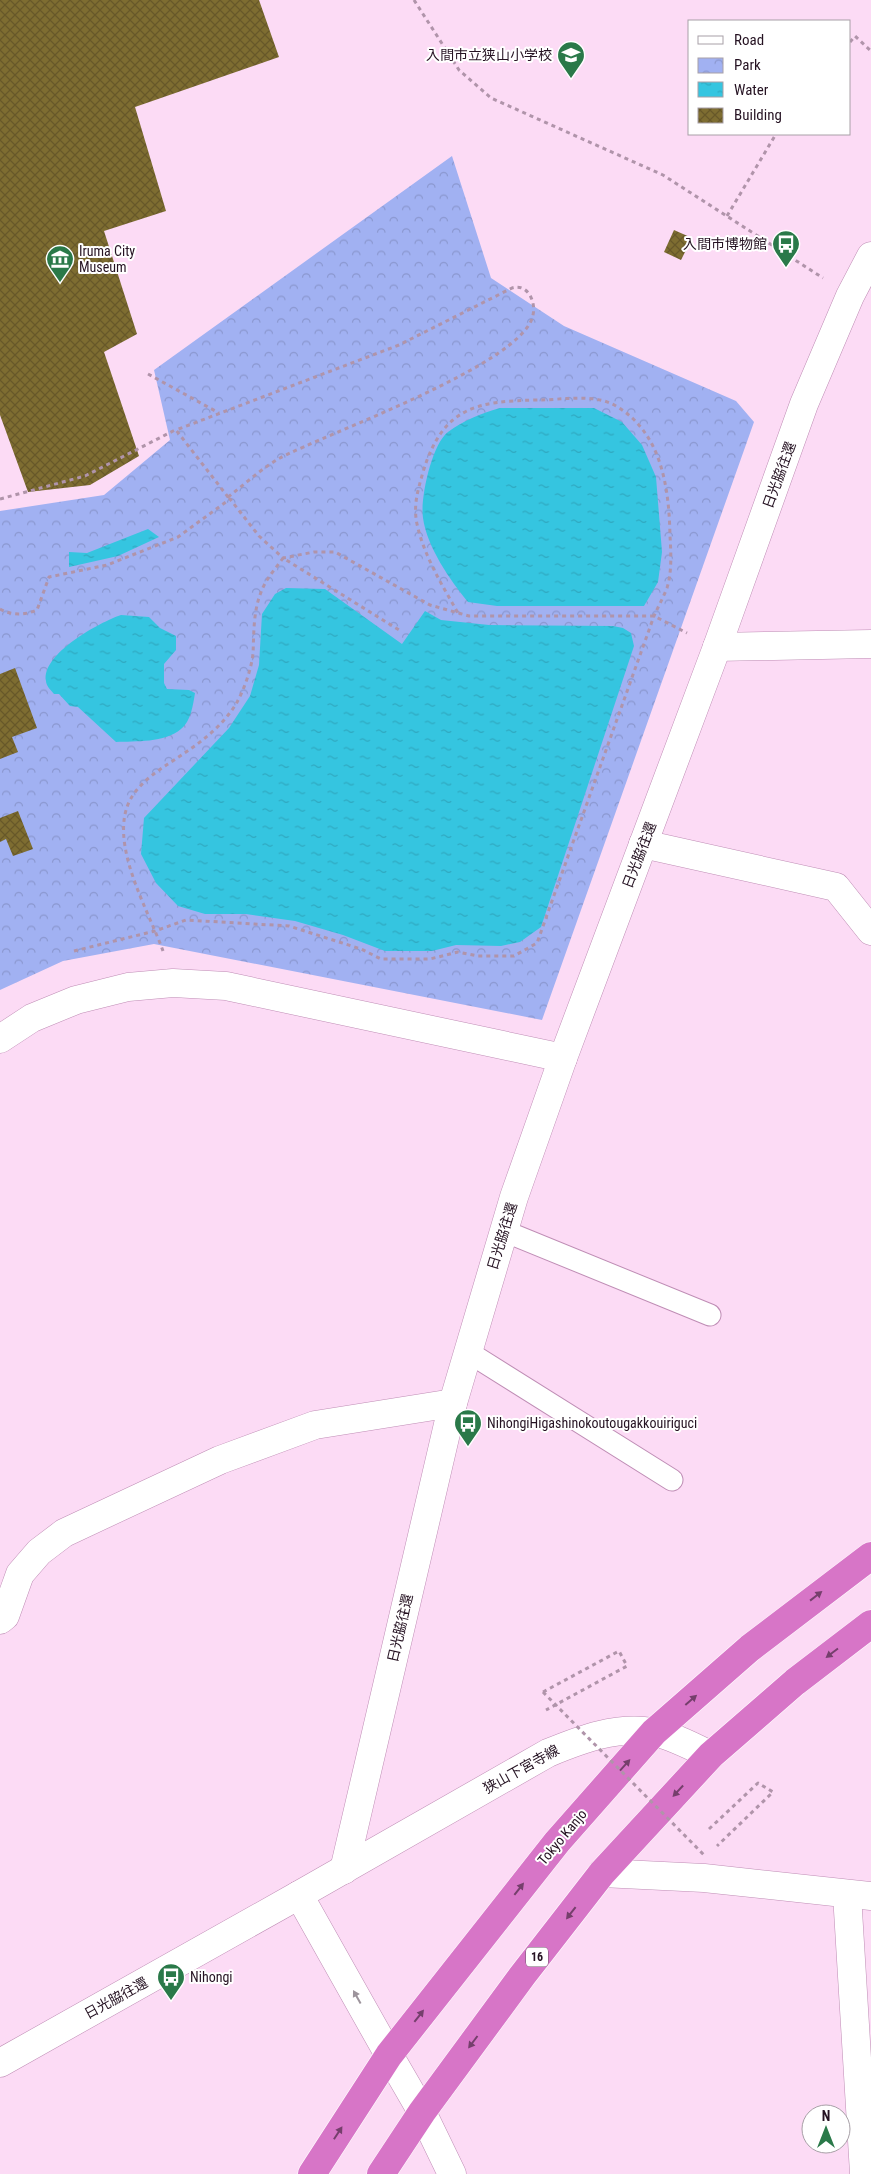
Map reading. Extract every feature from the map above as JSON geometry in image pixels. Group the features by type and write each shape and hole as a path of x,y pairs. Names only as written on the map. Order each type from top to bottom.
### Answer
{"highway":[{"name":"Tokyo Kanjo","path":"312,2174 389,2055 557,1842 654,1732 750,1648 871,1556"},
{"name":"16","path":"382,2174 422,2112 522,1976 602,1873 711,1755 795,1682 871,1624"}],"street":[{"name":"日光脇往還","path":"0,2063 344,1870 453,1403 504,1231 563,1058 717,647 804,404 860,287 871,256"},
{"path":"717,647 871,644"},
{"path":"643,844 836,887 871,931"},
{"path":"0,1039 32,1018 76,1000 128,986 173,983 226,986 563,1058"},
{"path":"0,1620 5,1616 20,1574 39,1552 64,1533 220,1460 316,1425 453,1403"},
{"name":"狭山下宮寺線","path":"344,1870 548,1753 577,1740 614,1730 654,1732 711,1755"},
{"path":"602,1873 704,1878 859,1895 864,2173"},
{"path":"299,1896 422,2112 452,2174"}],"lane":[{"path":"504,1231 710,1315"},
{"path":"468,1352 672,1480"}],"path":[{"path":"414,0 460,70 491,98 663,175 727,216 860,287"},
{"path":"851,41 855,36 871,50"},
{"path":"727,216 775,135"},
{"path":"0,499 86,476 176,430 398,345 512,288 516,287 524,290 534,301 532,319 515,341 458,378 279,459 178,537 107,564 49,577 37,610 27,614 14,614 0,609"},
{"path":"148,374 219,413"},
{"path":"74,951 155,931 186,920 289,926 353,946 381,959 430,959 458,952 478,956 514,956 538,943 654,616 667,587 671,561 670,513 661,462 652,442 639,426 616,406 598,398 502,401 484,404 456,417 444,427 434,443 416,495 415,508 417,524 425,548 437,575 458,613"},
{"path":"176,430 259,536 283,558 398,630"},
{"path":"173,983 155,931 125,856 124,816 130,799 142,784 156,772 207,738 236,704 247,678 253,655 253,632 262,590 283,558 314,552 335,552 430,605 468,616 654,616 717,647"},
{"path":"546,1710 627,1666 618,1651 543,1692 706,1856 772,1792 758,1783 709,1829"}],"green space":[{"path":"452,156 491,278 564,326 736,401 754,422 542,1020 154,944 63,961 0,990 0,511 104,495 170,440 154,370"}],"water":[{"path":"500,408 594,408 622,422 642,445 656,477 662,552 658,582 644,606 497,606 468,602 454,584 434,552 425,529 423,498 428,472 442,438 448,432 473,417"},
{"path":"148,529 159,537 118,556 69,567 69,552 87,553"},
{"path":"286,588 325,589 402,644 425,611 441,620 489,625 613,626 623,628 631,633 634,646 541,927 520,942 501,946 456,945 432,951 385,951 343,935 295,921 246,914 205,914 178,906 156,883 141,854 144,818 229,728 250,696 259,665 262,614 275,594"},
{"path":"121,615 149,617 160,628 176,636 176,650 164,664 164,683 167,689 189,690 195,693 187,722 181,729 167,737 116,742 78,707 70,706 59,694 54,694 47,685 47,671 53,660 62,650 100,624"}],"building":[{"name":"Iruma City Museum","path":"0,0 259,0 279,57 135,107 166,211 104,231 137,334 104,352 139,456 90,485 28,492 0,415"},
{"path":"674,230 692,238 681,260 664,252"},
{"path":"15,668 37,728 12,737 18,752 0,759 0,674"},
{"path":"18,811 33,849 13,856 6,839 0,842 0,818"}],"place":[{"name":"入間市立狭山小学校","path":"571,79"},
{"name":"入間市博物館","path":"786,268"},
{"name":"Iruma City Museum","path":"60,283"},
{"name":"NihongiHigashinokoutougakkouiriguci","path":"468,1447"},
{"name":"Nihongi","path":"171,2001"}]}
